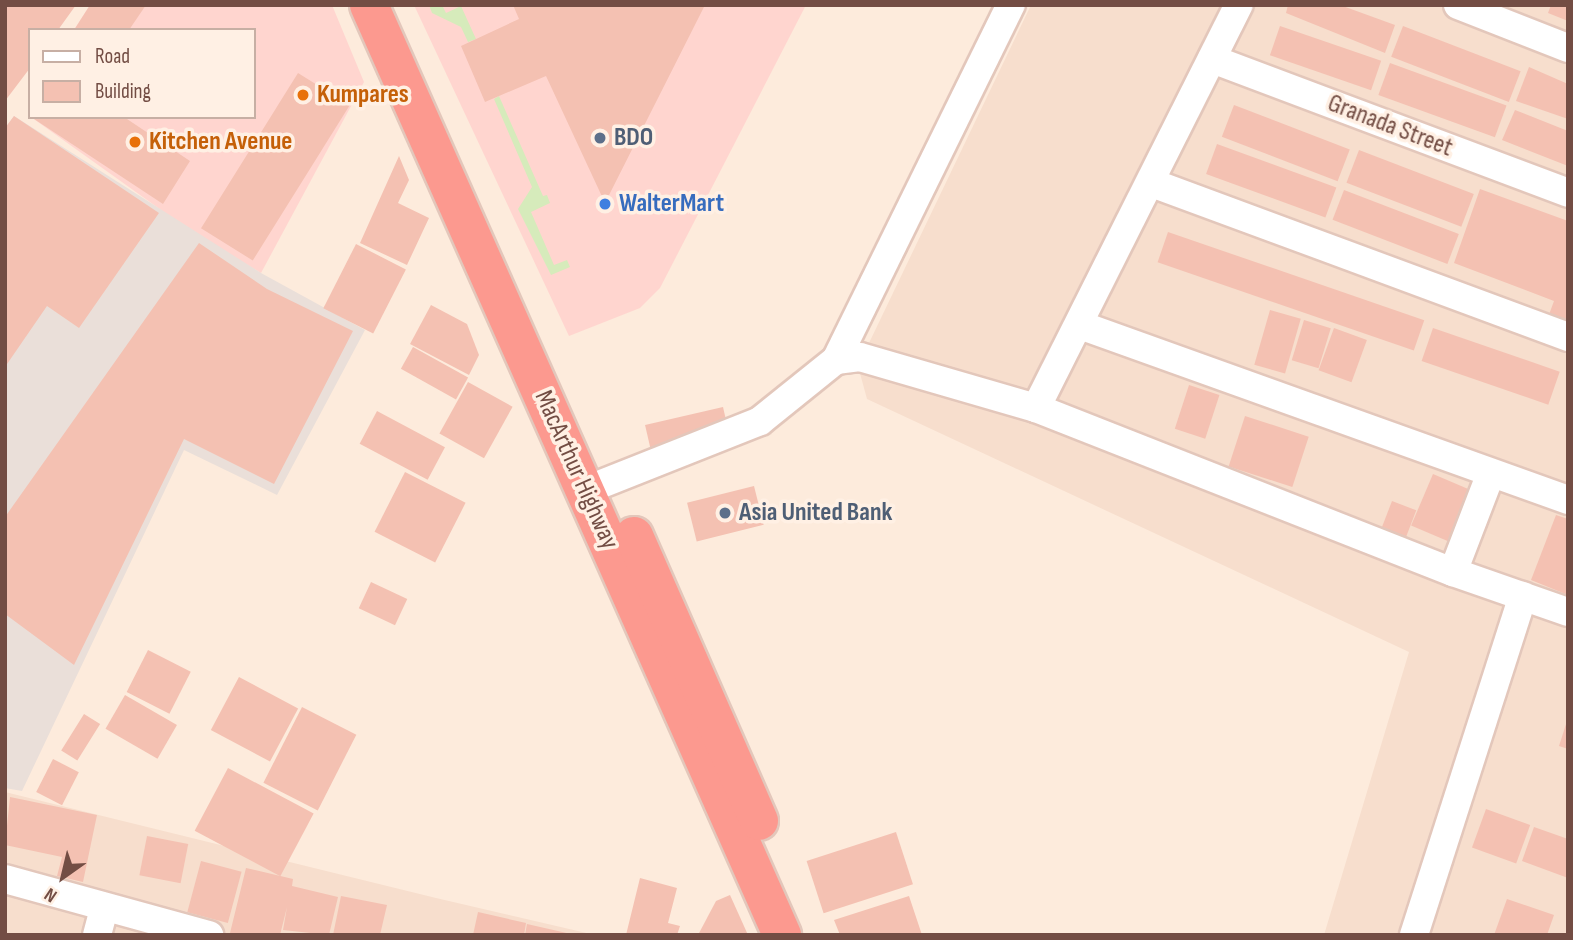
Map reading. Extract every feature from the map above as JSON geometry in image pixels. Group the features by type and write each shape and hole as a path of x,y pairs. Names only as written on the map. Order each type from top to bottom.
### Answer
{"highway":[{"name":"MacArthur Highway","path":"369,5 809,935"},
{"name":"MacArthur Highway","path":"398,5 782,935"}],"street":[{"path":"598,486 760,421 836,360 1011,5"},
{"path":"1036,408 1152,183 1239,5"},
{"path":"1458,5 1568,48"},
{"name":"Granada Street","path":"1212,59 1568,193"},
{"path":"1152,183 1568,337"},
{"path":"1080,325 1568,500"},
{"path":"836,360 860,357 1036,408 1453,572 1568,612"},
{"path":"1453,572 1491,473"},
{"path":"1414,935 1523,596"},
{"path":"5,879 209,935"},
{"path":"97,935 104,908"}],"shaded area":[{"path":"90,5 332,5 364,82 261,273 189,230 34,119 256,119 256,28 75,28"},
{"name":"WalterMart","path":"414,5 806,5 660,288 640,308 569,336"},
{"path":"1031,5 1568,5 1568,935 1324,935 1409,652 867,399 858,366"},
{"path":"14,116 261,273 365,330 277,495 184,450 22,791 5,788 5,128"},
{"path":"5,792 436,898 595,935 5,935"}],"green space":[{"path":"429,5 442,5 446,13 461,6 476,39 468,42 461,27 432,13"},
{"path":"499,96 543,196 547,195 550,203 531,212 554,265 567,260 570,267 551,275 518,209 532,187 494,99"}],"building":[{"path":"5,5 76,5 59,28 28,28 28,71 5,101"},
{"path":"90,5 146,5 130,28 75,28"},
{"path":"513,5 705,5 605,203 546,76 485,102 461,46 519,19"},
{"path":"1288,5 1340,5 1395,25 1385,53 1286,13"},
{"path":"1551,5 1568,5 1568,21 1548,13"},
{"path":"1280,26 1381,61 1371,90 1270,55"},
{"path":"1403,26 1521,71 1509,102 1391,57"},
{"path":"1390,63 1507,105 1495,137 1378,95"},
{"path":"1529,67 1568,84 1568,119 1516,101"},
{"path":"298,73 350,105 253,261 201,228"},
{"path":"1234,105 1350,149 1338,181 1222,137"},
{"path":"1515,110 1568,131 1568,166 1502,140"},
{"path":"14,116 159,213 79,328 47,306 5,367 5,128"},
{"path":"34,119 127,119 190,161 163,204"},
{"path":"1217,144 1336,187 1325,218 1206,174"},
{"path":"1359,150 1474,194 1461,227 1346,183"},
{"path":"399,156 409,180 398,203 429,218 407,265 360,243"},
{"path":"1480,189 1568,221 1568,327 1547,320 1554,301 1454,263"},
{"path":"1344,190 1459,234 1447,264 1333,220"},
{"path":"1168,232 1424,320 1414,350 1158,262"},
{"path":"199,243 267,289 353,331 274,484 184,439 74,665 5,614 5,517"},
{"path":"356,244 406,269 373,334 323,308"},
{"path":"431,305 467,324 479,355 469,375 410,344"},
{"path":"1270,310 1301,319 1285,374 1254,365"},
{"path":"1304,320 1331,328 1318,368 1292,360"},
{"path":"1334,328 1367,340 1351,382 1319,370"},
{"path":"1433,328 1560,372 1548,405 1422,361"},
{"path":"413,347 468,378 456,399 401,369"},
{"path":"468,382 513,407 484,458 439,434"},
{"path":"1189,385 1219,395 1205,439 1175,429"},
{"path":"723,407 728,429 650,447 645,425"},
{"path":"377,411 445,447 428,480 360,444"},
{"path":"1245,416 1309,437 1292,487 1229,466"},
{"path":"405,472 466,503 435,563 375,532"},
{"path":"1433,474 1474,491 1452,543 1411,526"},
{"name":"Asia United Bank","path":"754,486 764,525 697,542 687,503"},
{"path":"1392,501 1416,510 1405,540 1381,531"},
{"path":"1556,515 1568,519 1568,595 1531,580"},
{"path":"371,582 407,599 395,625 359,608"},
{"path":"148,650 191,672 169,714 127,692"},
{"path":"239,677 298,708 270,761 211,730"},
{"path":"125,695 177,725 157,759 106,729"},
{"path":"302,707 356,735 318,810 263,783"},
{"path":"84,714 100,724 77,761 61,750"},
{"path":"1568,721 1568,749 1559,746"},
{"path":"53,759 79,772 62,805 36,792"},
{"path":"228,768 314,814 280,876 195,831"},
{"path":"10,797 97,815 83,882 57,876 62,857 5,845"},
{"path":"1486,809 1530,825 1516,864 1472,848"},
{"path":"1534,827 1568,839 1568,878 1522,861"},
{"path":"896,832 913,884 824,913 807,861"},
{"path":"147,836 188,844 181,883 139,875"},
{"path":"201,861 242,872 228,923 187,912"},
{"path":"246,868 293,879 292,886 338,897 329,935 283,930 287,907 280,935 230,933"},
{"path":"640,878 677,888 668,923 680,926 677,935 626,935"},
{"path":"730,895 748,935 698,935 716,901"},
{"path":"341,896 387,905 380,935 333,935"},
{"path":"909,896 922,935 840,935 834,920"},
{"path":"1507,899 1554,915 1547,935 1494,935"},
{"path":"478,912 526,923 524,935 473,935"},
{"path":"527,924 571,934 571,935 525,935"}],"place":[{"name":"Kumpares","path":"303,95"},
{"name":"BDO","path":"600,138"},
{"name":"Kitchen Avenue","path":"135,142"},
{"name":"WalterMart","path":"605,204"},
{"name":"Asia United Bank","path":"725,513"}]}
